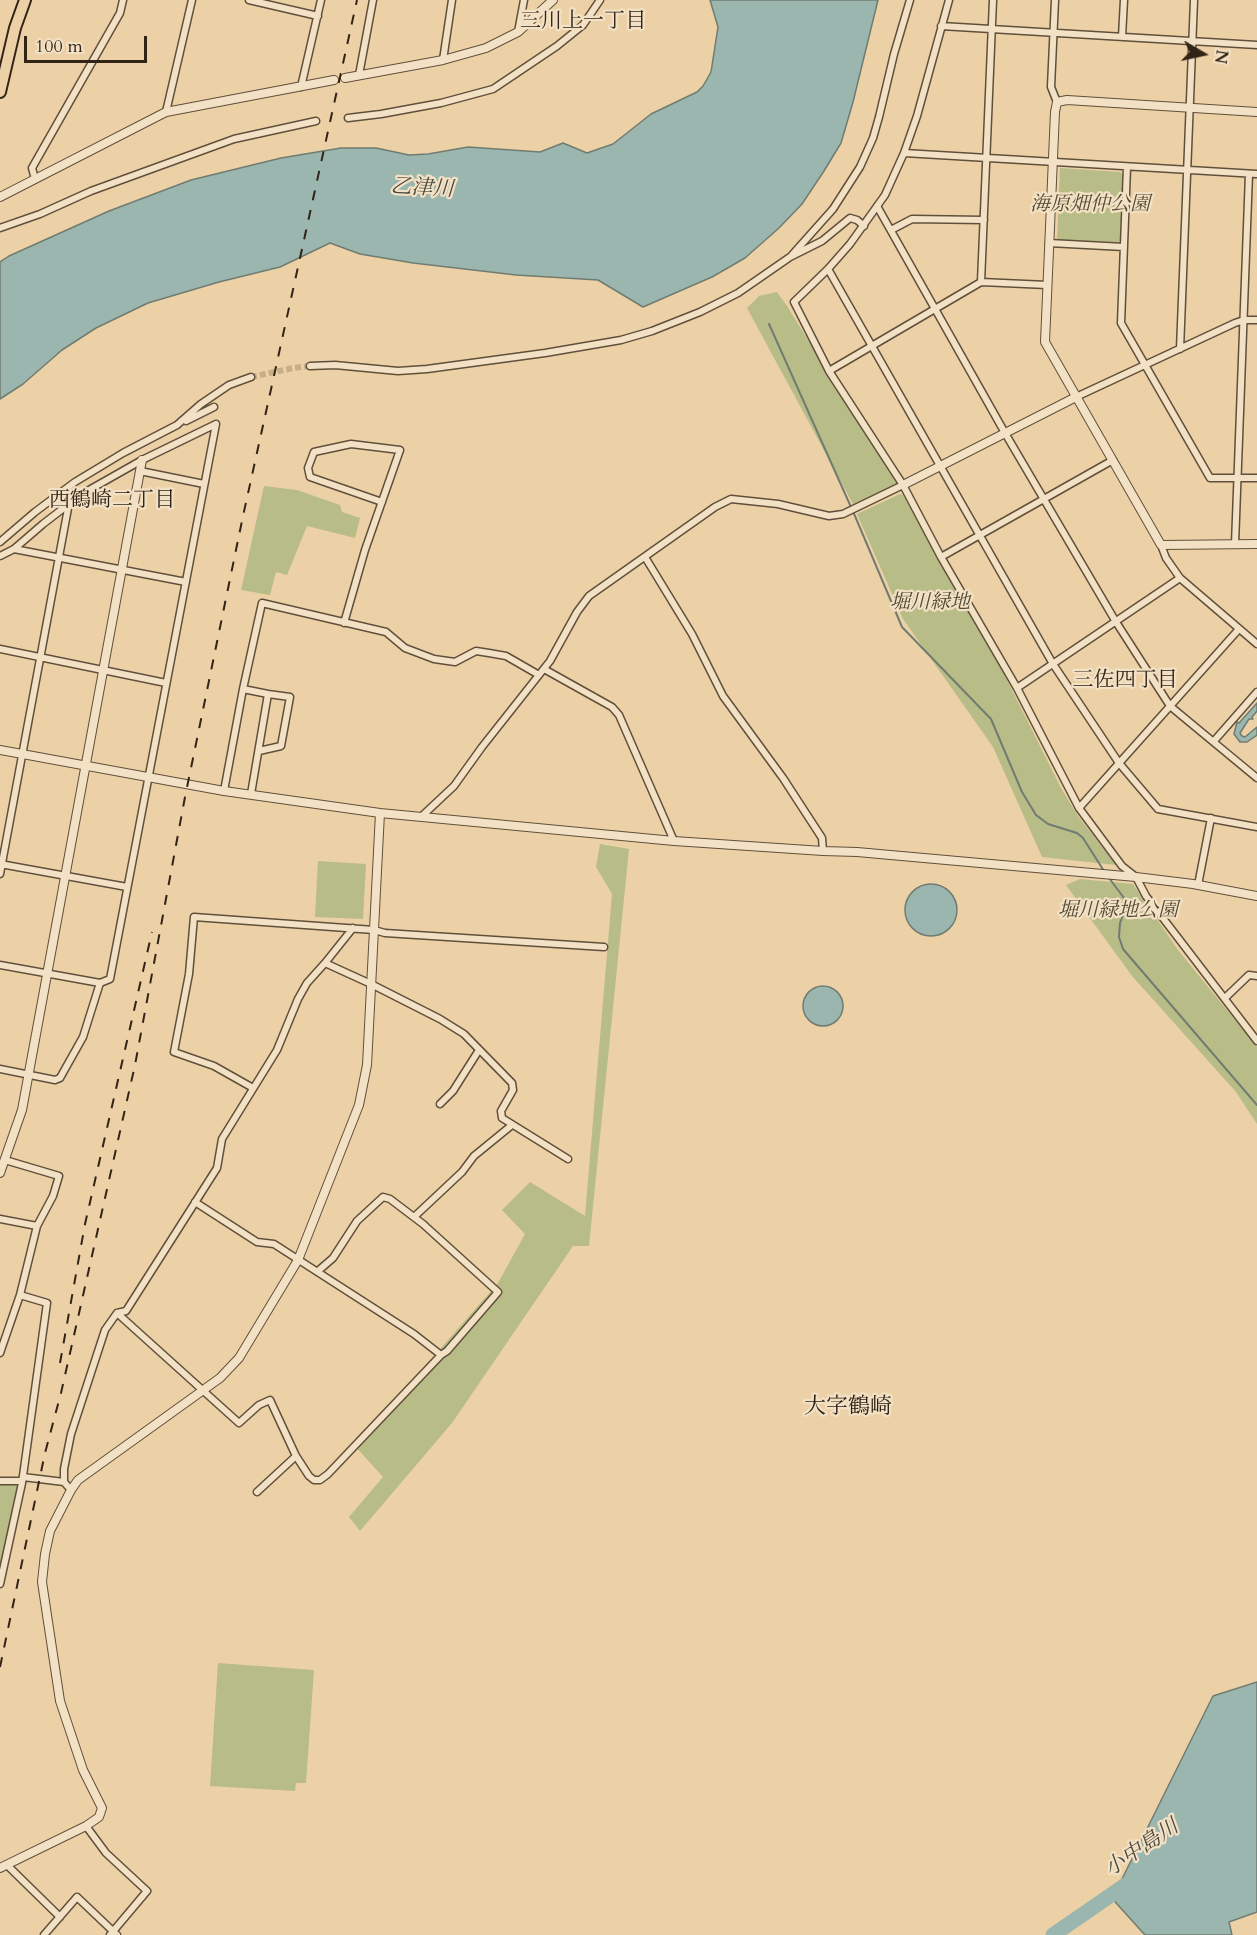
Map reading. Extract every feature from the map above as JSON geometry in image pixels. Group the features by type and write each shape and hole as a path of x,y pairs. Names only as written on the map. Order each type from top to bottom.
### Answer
{"highway":[{"path":"0,92 15,28 25,0"}],"street":[{"path":"35,179 32,168 120,12 123,0"},
{"path":"166,112 192,0"},
{"path":"249,0 318,16"},
{"path":"301,87 321,0"},
{"path":"359,75 373,0"},
{"path":"443,60 452,0"},
{"path":"518,32 524,0"},
{"path":"345,78 443,60 486,48 518,32 553,0"},
{"path":"348,118 441,103 493,89 557,46 583,25 600,0"},
{"path":"790,257 833,209 860,167 873,138 910,0"},
{"path":"949,0 927,82 904,153 885,195 864,226 828,269 794,302 829,371 903,485 941,557 1017,688 1079,808 1122,866 1136,877 1146,896 1257,1041"},
{"path":"981,282 993,0"},
{"path":"1055,0 1051,87 1057,102 1054,112 1045,342 1161,545 1166,558 1180,578 1257,644"},
{"path":"1122,37 1124,0"},
{"path":"1180,349 1194,0"},
{"path":"941,26 1257,45"},
{"path":"0,197 166,112 334,80"},
{"path":"1057,102 1067,100 1257,112"},
{"path":"0,228 40,214 91,191 234,139 316,121"},
{"path":"904,153 1257,174"},
{"path":"1126,167 1121,323 1210,478 1257,478"},
{"path":"1235,544 1249,174"},
{"path":"877,206 1005,433 1116,622 1170,706 1257,778"},
{"path":"310,366 335,365 398,371 427,369 621,340 652,331 700,312 754,283 790,257 822,241 850,218 864,226"},
{"path":"891,230 912,219 984,220"},
{"path":"1049,243 1125,247"},
{"path":"828,269 1053,664 1119,763 1158,808 1257,827"},
{"path":"829,371 981,282 1047,285"},
{"path":"422,816 454,786 541,672 577,612 590,596 715,507 731,499 778,504 829,516 843,514 1076,397 1244,320 1257,320"},
{"path":"177,424 229,385 251,377"},
{"path":"0,542 75,482 123,453 214,407"},
{"path":"0,556 14,549 69,503 142,460 216,424 110,979 100,983 0,965"},
{"path":"344,623 365,550 382,502 400,450 351,444 314,452 308,468 310,477 382,502"},
{"path":"0,1173 22,1110 142,460"},
{"path":"941,557 1113,460"},
{"path":"140,471 204,484"},
{"path":"0,874 69,503"},
{"path":"1161,545 1257,544"},
{"path":"14,549 186,582"},
{"path":"645,557 692,633 723,696 783,778 822,838 823,851"},
{"path":"1017,688 1180,578"},
{"path":"224,791 262,603 386,632 405,648 434,659 455,662 476,651 506,656 612,707 619,715 674,841"},
{"path":"1079,808 1239,628"},
{"path":"0,649 166,682"},
{"path":"243,690 290,697 281,746 258,751"},
{"path":"1214,741 1257,692"},
{"path":"251,794 268,694"},
{"path":"0,750 224,791 380,813 674,841 856,852 1136,877 1257,896"},
{"path":"60,1917 4,1866 86,1826 99,1817 102,1808 83,1770 60,1701 42,1582 50,1531 78,1480 220,1378 239,1358 298,1260 359,1105 367,1065 380,813"},
{"path":"1198,885 1211,818"},
{"path":"1,864 127,887"},
{"path":"253,1088 214,1066 174,1052 189,974 194,917 353,928 385,933 604,947"},
{"path":"71,1490 64,1482 64,1469 71,1434 105,1330 117,1313 126,1311 217,1168 222,1139 277,1050 307,983 353,928"},
{"path":"325,963 440,1019 464,1034 512,1083 513,1090 501,1111 502,1118 568,1159"},
{"path":"1225,998 1249,975 1257,976"},
{"path":"0,1069 55,1080 60,1078 83,1037 100,983"},
{"path":"440,1104 453,1091 479,1050"},
{"path":"414,1217 462,1172 474,1156 512,1125"},
{"path":"0,1353 20,1295 37,1226 53,1196 59,1176 5,1160"},
{"path":"117,1313 239,1423 270,1400 296,1456 309,1476 314,1480 321,1480 447,1351 498,1292 414,1217 390,1198 383,1197 357,1221 333,1258 318,1271"},
{"path":"195,1202 257,1242 274,1244 318,1271 414,1334 441,1355"},
{"path":"0,1219 37,1226"},
{"path":"0,1584 1,1571 23,1479 47,1303 20,1295"},
{"path":"257,1492 296,1456"},
{"path":"0,1481 23,1479 64,1482"},
{"path":"44,1935 77,1897 113,1934 147,1891 106,1853 86,1826"}],"green space":[{"name":"海原畑仲公園","path":"1060,168 1120,172 1123,175 1120,241 1057,241"},
{"path":"777,292 897,484 853,504 747,308 759,296"},
{"path":"264,486 297,490 340,505 342,512 360,518 355,538 307,526 287,575 276,572 270,595 241,590"},
{"name":"堀川緑地","path":"900,494 903,495 964,599 1061,788 1078,816 1116,865 1042,857 993,747 903,619 857,514"},
{"path":"600,844 629,849 589,1246 573,1246 452,1423 360,1531 349,1517 383,1477 355,1446 498,1283 525,1234 502,1210 530,1182 585,1216 612,894 596,867"},
{"path":"318,861 366,864 363,919 315,917"},
{"name":"堀川緑地公園","path":"1080,879 1133,884 1178,950 1257,1047 1257,1124 1236,1092 1132,976 1066,885"},
{"path":"0,1485 16,1485 18,1488 0,1567"},
{"path":"218,1663 314,1670 306,1783 296,1783 295,1791 210,1786"}],"water":[{"name":"乙津川","path":"710,0 878,0 841,143 802,204 779,228 745,258 712,277 643,307 598,280 516,275 413,263 360,254 330,243 280,267 148,303 96,328 62,350 23,384 0,399 0,262 9,256 109,211 191,180 281,158 341,148 376,148 409,155 468,147 540,152 563,143 587,153 613,144 651,114 697,92 703,86 711,72 718,27"},
{"path":"1257,703 1257,711 1253,719 1249,719 1240,733 1245,737 1257,727 1257,735 1247,742 1240,742 1234,734 1237,722 1239,723"},
{"path":"931,884 941,886 949,892 955,900 957,910 955,920 949,928 941,934 931,936 921,934 913,928 907,920 905,910 907,900 913,892 921,886"},
{"path":"823,986 837,992 843,1006 837,1020 823,1026 809,1020 803,1006 809,992"},
{"path":"1257,1682 1257,1912 1229,1922 1232,1935 1145,1935 1108,1894 1118,1887 1213,1696"}],"waterway":[{"path":"769,324 902,627 991,719 1022,792 1036,815 1048,824 1077,833 1083,838 1104,871"},
{"path":"1109,878 1124,898 1126,907 1120,923 1119,937 1123,949 1257,1105"},
{"name":"小中島川","path":"1053,1935 1127,1884"}],"tunnel":[{"path":"251,377 310,366"}],"railway":[{"path":"0,1667 45,1453 61,1393 135,1065 185,797 243,516 357,0"},
{"path":"60,1363 85,1224 152,932"}],"district":[{"name":"三川上一丁目","path":"583,22"},
{"name":"西鶴崎二丁目","path":"112,501"},
{"name":"三佐四丁目","path":"1125,681"},
{"name":"大字鶴崎","path":"848,1408"}]}
